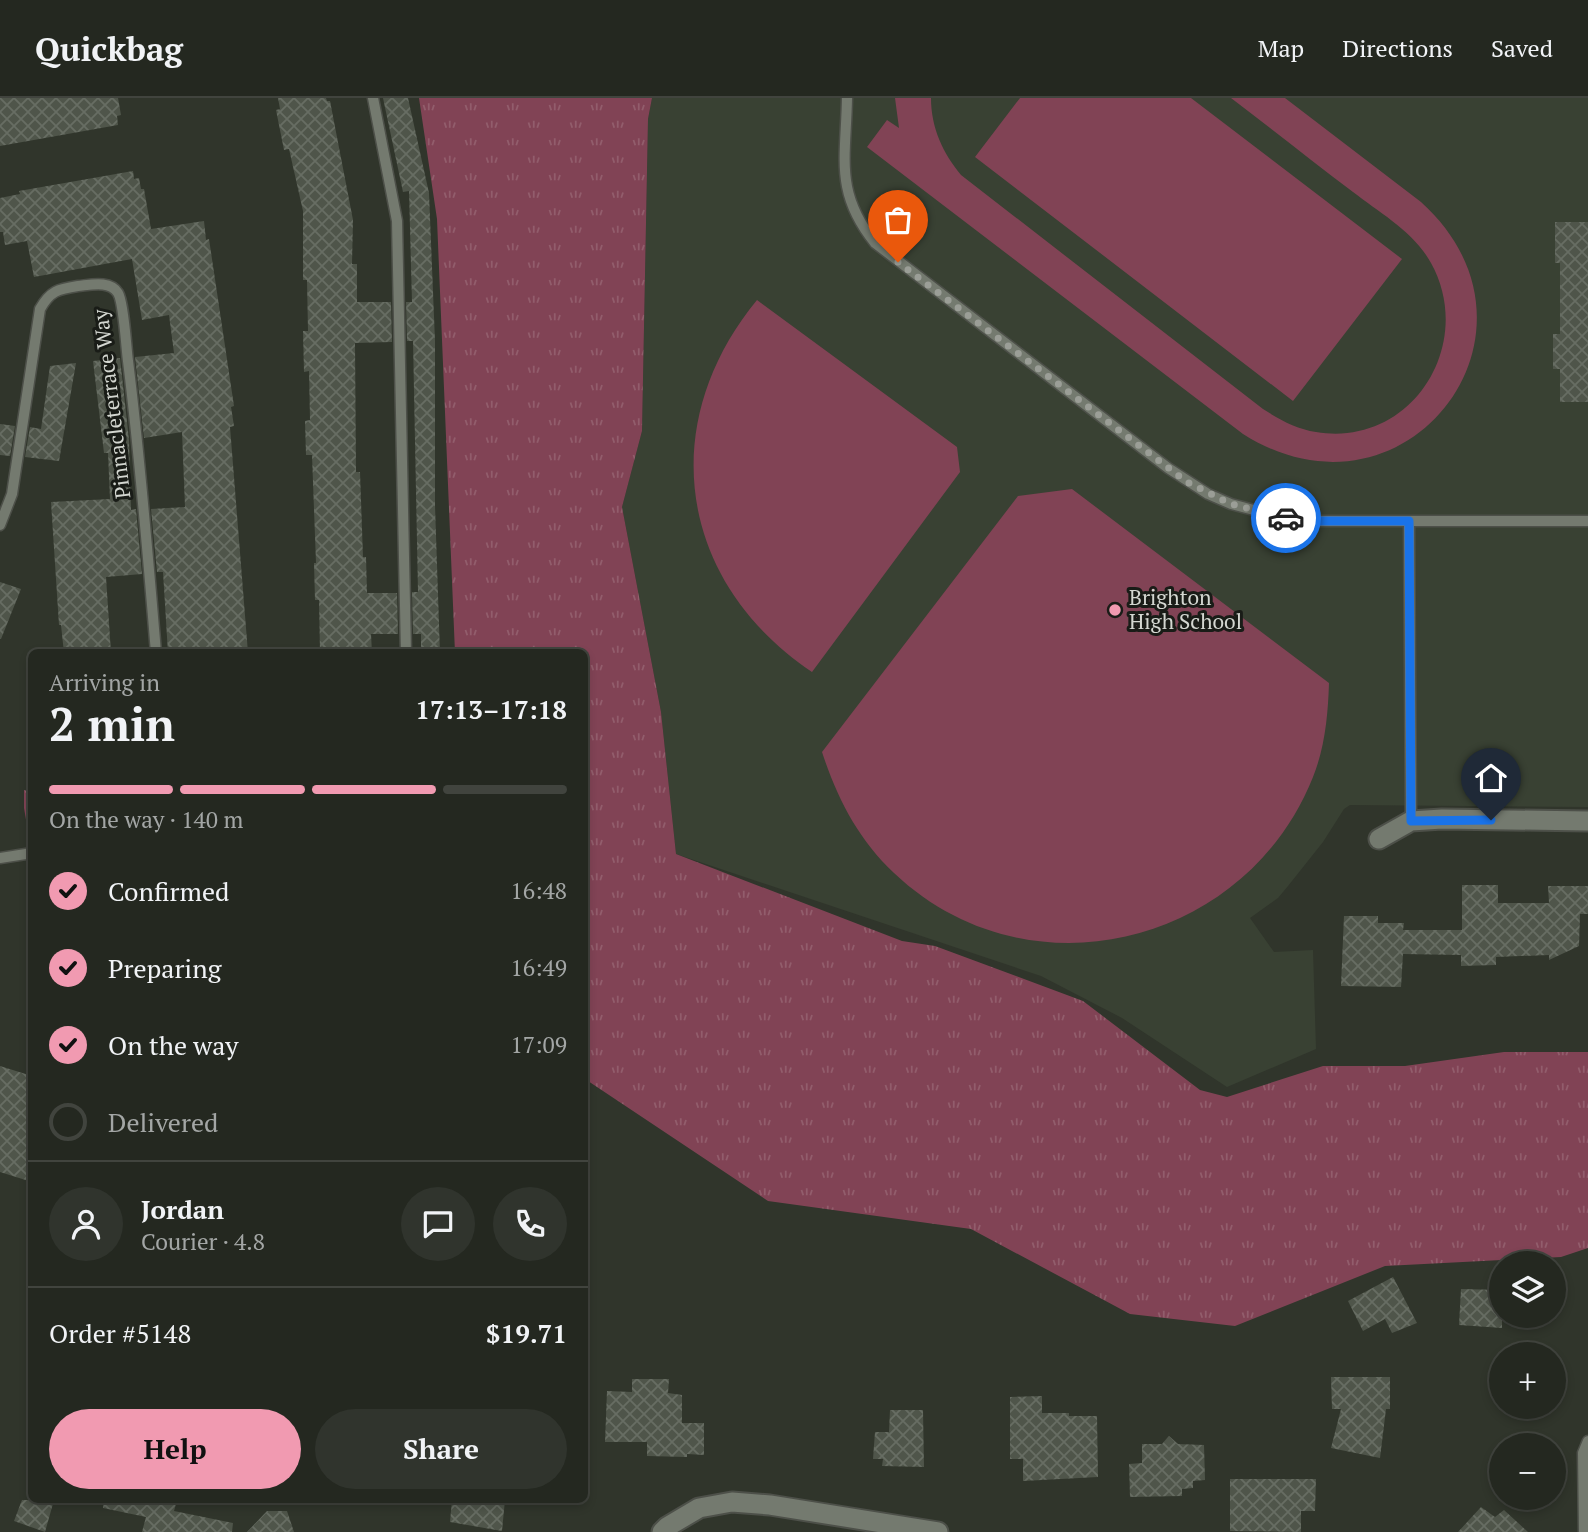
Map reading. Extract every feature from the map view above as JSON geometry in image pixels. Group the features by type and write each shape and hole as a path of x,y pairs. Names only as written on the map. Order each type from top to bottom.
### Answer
{"street":[{"path":"1379,839 1411,821 1588,821"},
{"path":"662,1532 699,1508 732,1502 770,1505 938,1532"}],"lane":[{"path":"373,98 397,221 406,649"},
{"path":"847,98 844,158 846,188 857,217 875,243 1168,468 1208,494 1257,512 1312,521 1588,521"},
{"name":"Pinnacleterrace Way","path":"0,525 12,494 40,309 47,295 64,288 96,284 110,286 118,293 140,456 156,649"},
{"path":"1409,521 1411,821"},
{"path":"0,858 28,854"},
{"path":"1584,1532 1583,1453 1588,1441"}],"shaded area":[{"name":"Brighton High School","path":"652,98 1588,98 1588,807 1350,805 1344,809 1323,842 1278,898 1250,918 1274,952 1313,950 1316,1049 1227,1087 1122,1018 1041,976 676,854 661,712 622,507 642,431 648,119"}],"green space":[{"path":"419,98 652,98 648,119 642,431 622,507 661,712 676,854 902,941 935,946 1083,1001 1200,1090 1227,1097 1323,1066 1405,1066 1504,1052 1588,1052 1588,1248 1566,1255 1566,1251 1489,1251 1489,1261 1385,1266 1235,1326 1130,1314 971,1229 768,1201 588,1081 588,649 455,649 437,219"},
{"path":"895,98 931,98 933,120 939,140 961,175 1263,409 1289,424 1309,431 1350,433 1381,424 1406,407 1426,384 1440,356 1446,326 1443,294 1431,263 1406,232 1231,98 1285,98 1421,202 1461,253 1476,307 1470,359 1447,405 1409,440 1360,459 1303,459 1243,434 867,147 887,120 899,128"},
{"path":"1020,98 1191,98 1402,259 1293,401 975,157"},
{"path":"757,300 957,447 960,472 812,672 767,635 733,593 709,547 696,499 694,448 704,398 725,348"},
{"path":"1072,489 1329,683 1325,731 1313,777 1281,835 1238,881 1186,915 1129,936 1068,943 1007,935 948,912 894,873 859,832 850,817 822,752 1018,496"},
{"path":"24,790 28,791 28,831"}],"building":[{"path":"0,98 118,98 121,115 117,116 118,125 0,146"},
{"path":"278,98 326,98 330,101 353,220 352,264 357,264 357,302 391,302 392,342 355,343 356,472 360,472 367,593 397,593 398,634 371,634 372,649 320,649 319,600 315,600 312,455 306,455 305,421 310,420 309,371 304,372 303,331 308,331 307,280 303,280 303,211 289,149 284,150 276,110 280,109"},
{"path":"383,98 408,98 429,193 435,341 435,506 440,649 421,649 421,634 413,634 412,592 418,592 413,341 407,341 406,302 412,302 409,191 403,192"},
{"path":"133,171 134,179 139,178 141,189 144,189 151,229 204,221 234,406 231,407 234,426 230,427 248,649 168,649 163,572 157,572 151,509 185,507 182,432 144,438 135,357 174,353 169,315 142,320 132,259 34,277 27,241 5,245 3,232 0,232 0,198 20,194 19,191"},
{"path":"1555,222 1588,222 1588,402 1560,402 1560,369 1553,369 1553,334 1560,334 1560,263 1555,263"},
{"path":"120,358 129,440 131,510 136,509 142,574 106,577 111,649 64,649 59,625 51,502 110,499 108,453 104,453 93,361"},
{"path":"76,363 59,461 25,457 30,427 41,429 50,366"},
{"path":"0,424 15,426 10,456 0,455"},
{"path":"0,582 21,589 1,639 0,639"},
{"path":"1462,885 1498,885 1498,903 1549,903 1548,886 1588,886 1588,914 1580,914 1579,946 1549,960 1549,955 1496,957 1496,965 1461,966 1461,955 1403,954 1401,987 1341,986 1344,916 1378,916 1378,923 1404,923 1403,930 1462,930"},
{"path":"0,1066 28,1075 28,1181 0,1172"},
{"path":"1393,1277 1417,1323 1392,1333 1385,1319 1363,1331 1348,1301"},
{"path":"1461,1289 1489,1290 1489,1327 1459,1325"},
{"path":"1331,1377 1390,1377 1390,1409 1386,1409 1380,1458 1331,1448 1341,1409 1332,1409"},
{"path":"632,1379 669,1379 668,1393 682,1395 682,1423 704,1423 704,1455 647,1456 647,1442 605,1442 607,1391 632,1392"},
{"path":"1042,1396 1042,1413 1097,1416 1098,1477 1023,1481 1023,1459 1010,1459 1010,1397"},
{"path":"890,1410 923,1410 924,1467 882,1466 883,1459 873,1459 875,1432 889,1432"},
{"path":"1169,1436 1178,1444 1204,1445 1205,1480 1193,1481 1193,1488 1182,1489 1182,1496 1130,1497 1129,1464 1142,1463 1142,1444 1162,1444"},
{"path":"1230,1479 1316,1479 1315,1511 1301,1511 1301,1532 1230,1531"},
{"path":"22,1500 28,1500 28,1503 53,1503 45,1532 14,1521"},
{"path":"104,1503 176,1503 174,1511 233,1523 232,1532 142,1532 146,1517 103,1508"},
{"path":"452,1503 505,1503 502,1531 450,1522"},
{"path":"1481,1507 1495,1517 1504,1510 1528,1532 1458,1532"},
{"path":"267,1511 287,1511 294,1532 247,1532"}],"way so far":[{"path":"898,262 1187,482 1231,504 1286,518"}],"place":[{"name":"Brighton High School","path":"1115,610"}],"route":[{"path":"1286,518 1312,521 1409,521 1411,821 1491,820"}]}
